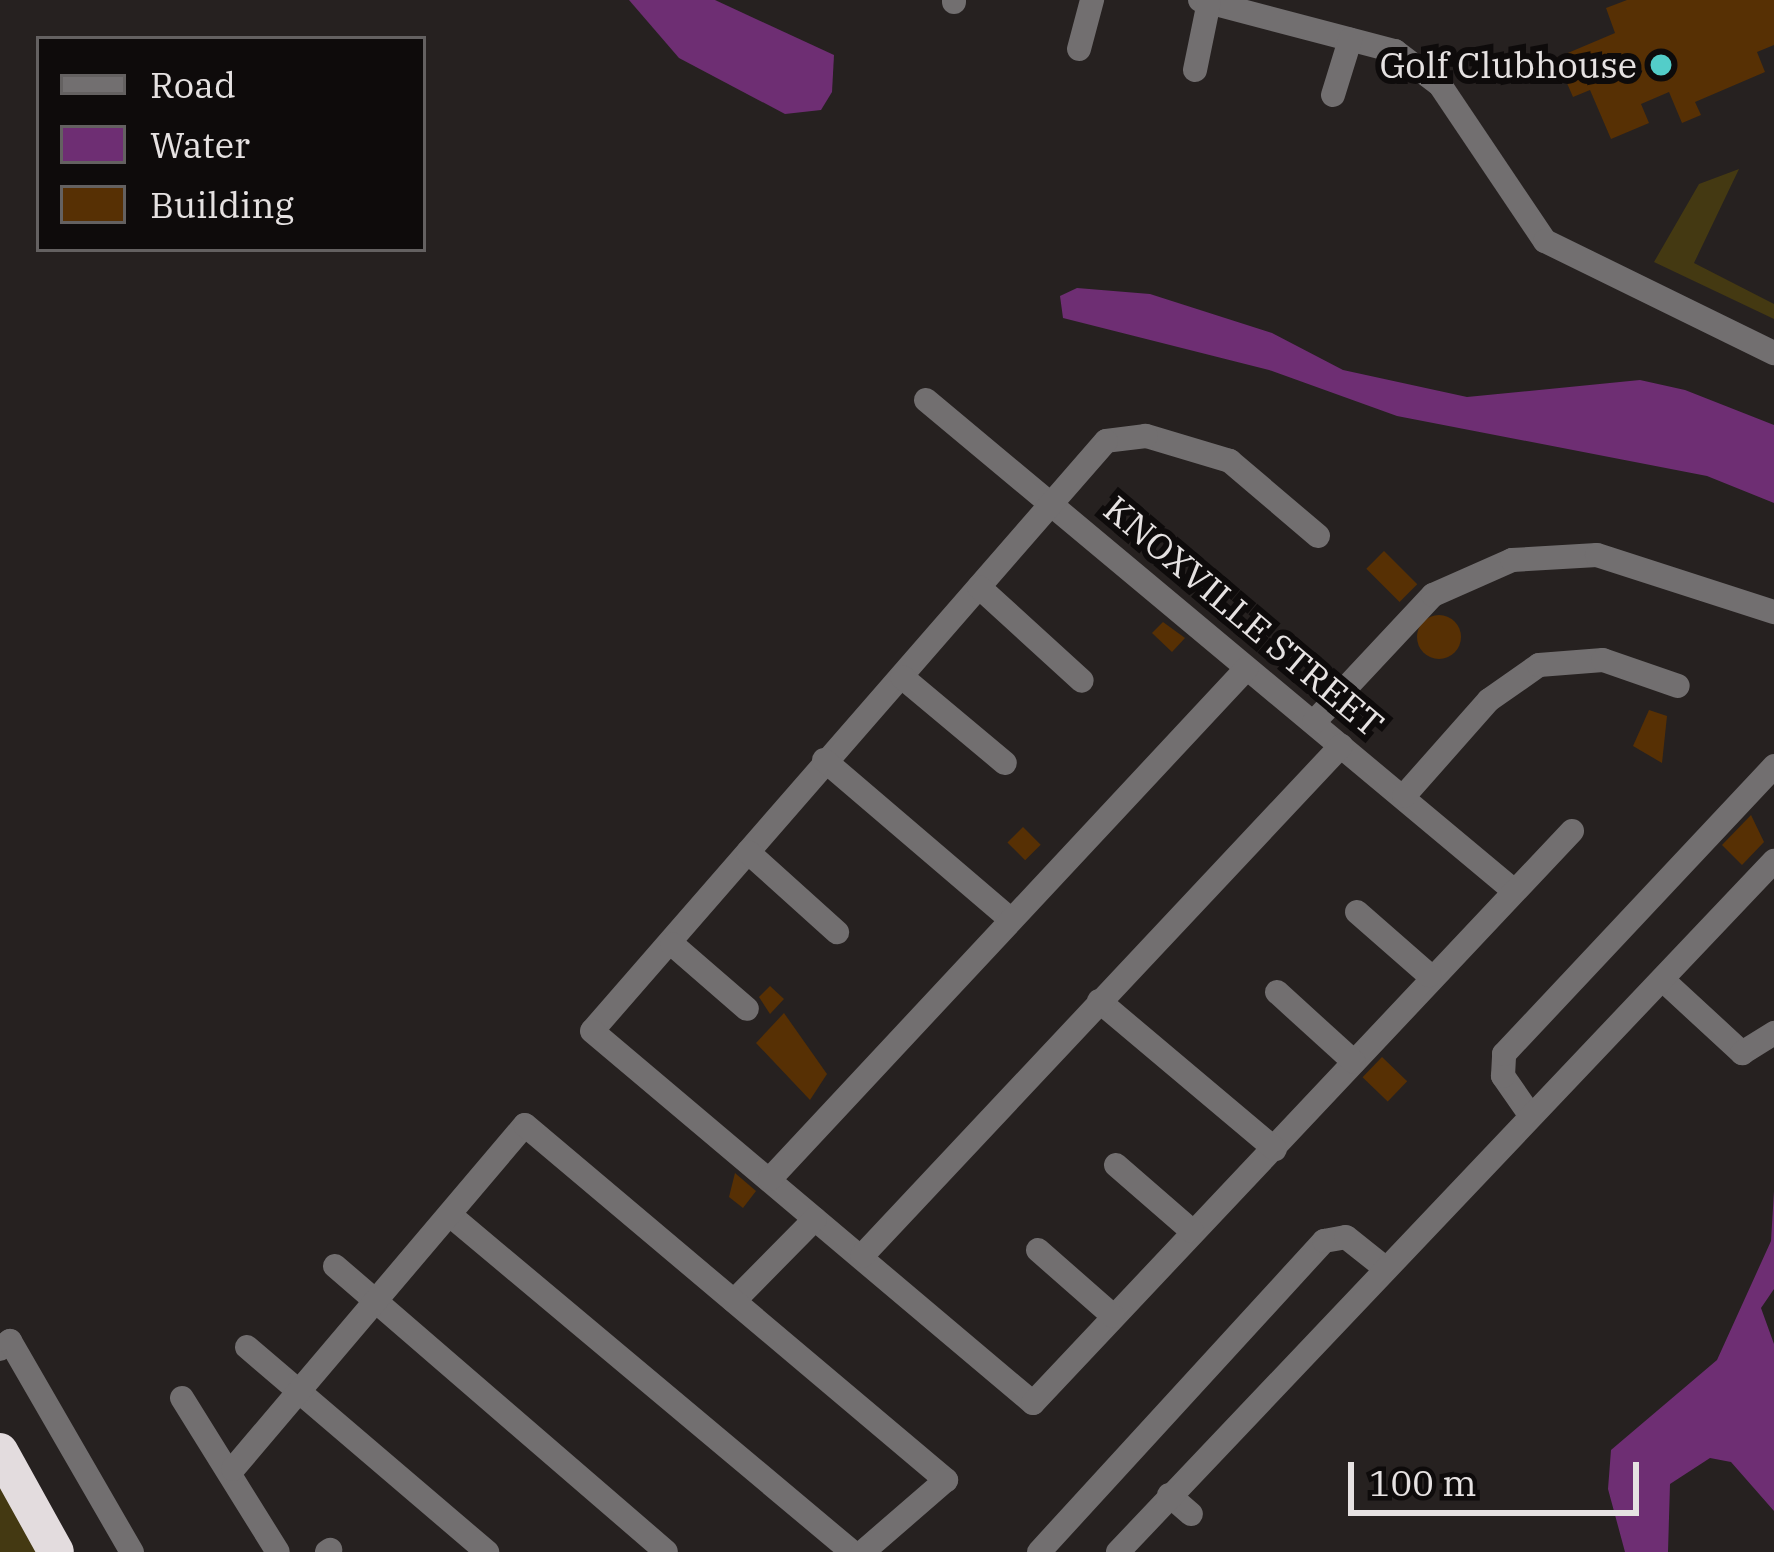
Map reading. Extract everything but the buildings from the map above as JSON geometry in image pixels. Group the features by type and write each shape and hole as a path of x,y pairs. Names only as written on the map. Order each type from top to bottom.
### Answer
{"highway":[{"path":"0,1451 56,1552"}],"street":[{"path":"1079,50 1092,0"},
{"path":"1195,70 1204,1 1395,51 1440,85 1545,241 1774,353"},
{"path":"1333,95 1350,40"},
{"name":"KNOXVILLE STREET","path":"926,400 1513,890"},
{"path":"1318,536 1230,461 1127,434 1050,499 672,944 592,1031 1034,1403 1192,1231 1275,1149 1429,975 1573,831"},
{"path":"1314,722 1433,595 1512,560 1597,555 1774,612"},
{"path":"979,587 1082,681"},
{"path":"1404,796 1489,700 1539,665 1603,660 1678,686"},
{"path":"770,1179 1246,669"},
{"path":"902,676 1005,764"},
{"path":"862,1256 1341,746"},
{"path":"824,760 1010,919"},
{"path":"1528,1112 1503,1076 1504,1054 1774,766"},
{"path":"748,852 837,932"},
{"path":"1118,1552 1528,1112 1663,980 1774,861"},
{"path":"1357,911 1429,975"},
{"path":"672,944 747,1009"},
{"path":"1663,980 1742,1052 1774,1034"},
{"path":"1277,992 1354,1062"},
{"path":"1099,1001 1275,1149"},
{"path":"233,1469 525,1126 946,1480 863,1552"},
{"path":"1116,1165 1192,1231"},
{"path":"450,1215 852,1552"},
{"path":"734,1301 815,1219"},
{"path":"1039,1552 1324,1241 1346,1237 1384,1268"},
{"path":"1038,1250 1113,1316"},
{"path":"335,1266 666,1552"},
{"path":"0,1349 10,1341 132,1552"},
{"path":"247,1347 487,1552"},
{"path":"182,1398 233,1469 278,1552"},
{"path":"1169,1495 1191,1514"}],"shaded area":[{"path":"1739,169 1694,263 1774,304 1774,319 1654,262 1699,184"},
{"path":"0,1472 46,1552 0,1552"}],"water":[{"path":"629,0 715,0 834,55 832,92 821,110 785,114 679,58"},
{"path":"1077,288 1150,294 1272,333 1343,370 1467,397 1640,380 1685,390 1774,425 1774,503 1707,476 1397,416 1269,370 1063,318 1060,296"},
{"path":"1774,1191 1774,1289 1761,1308 1774,1344 1774,1511 1731,1462 1710,1458 1670,1484 1668,1552 1625,1552 1608,1489 1611,1450 1717,1360 1771,1241"}],"place":[{"name":"Golf Clubhouse","path":"1661,65"}]}
